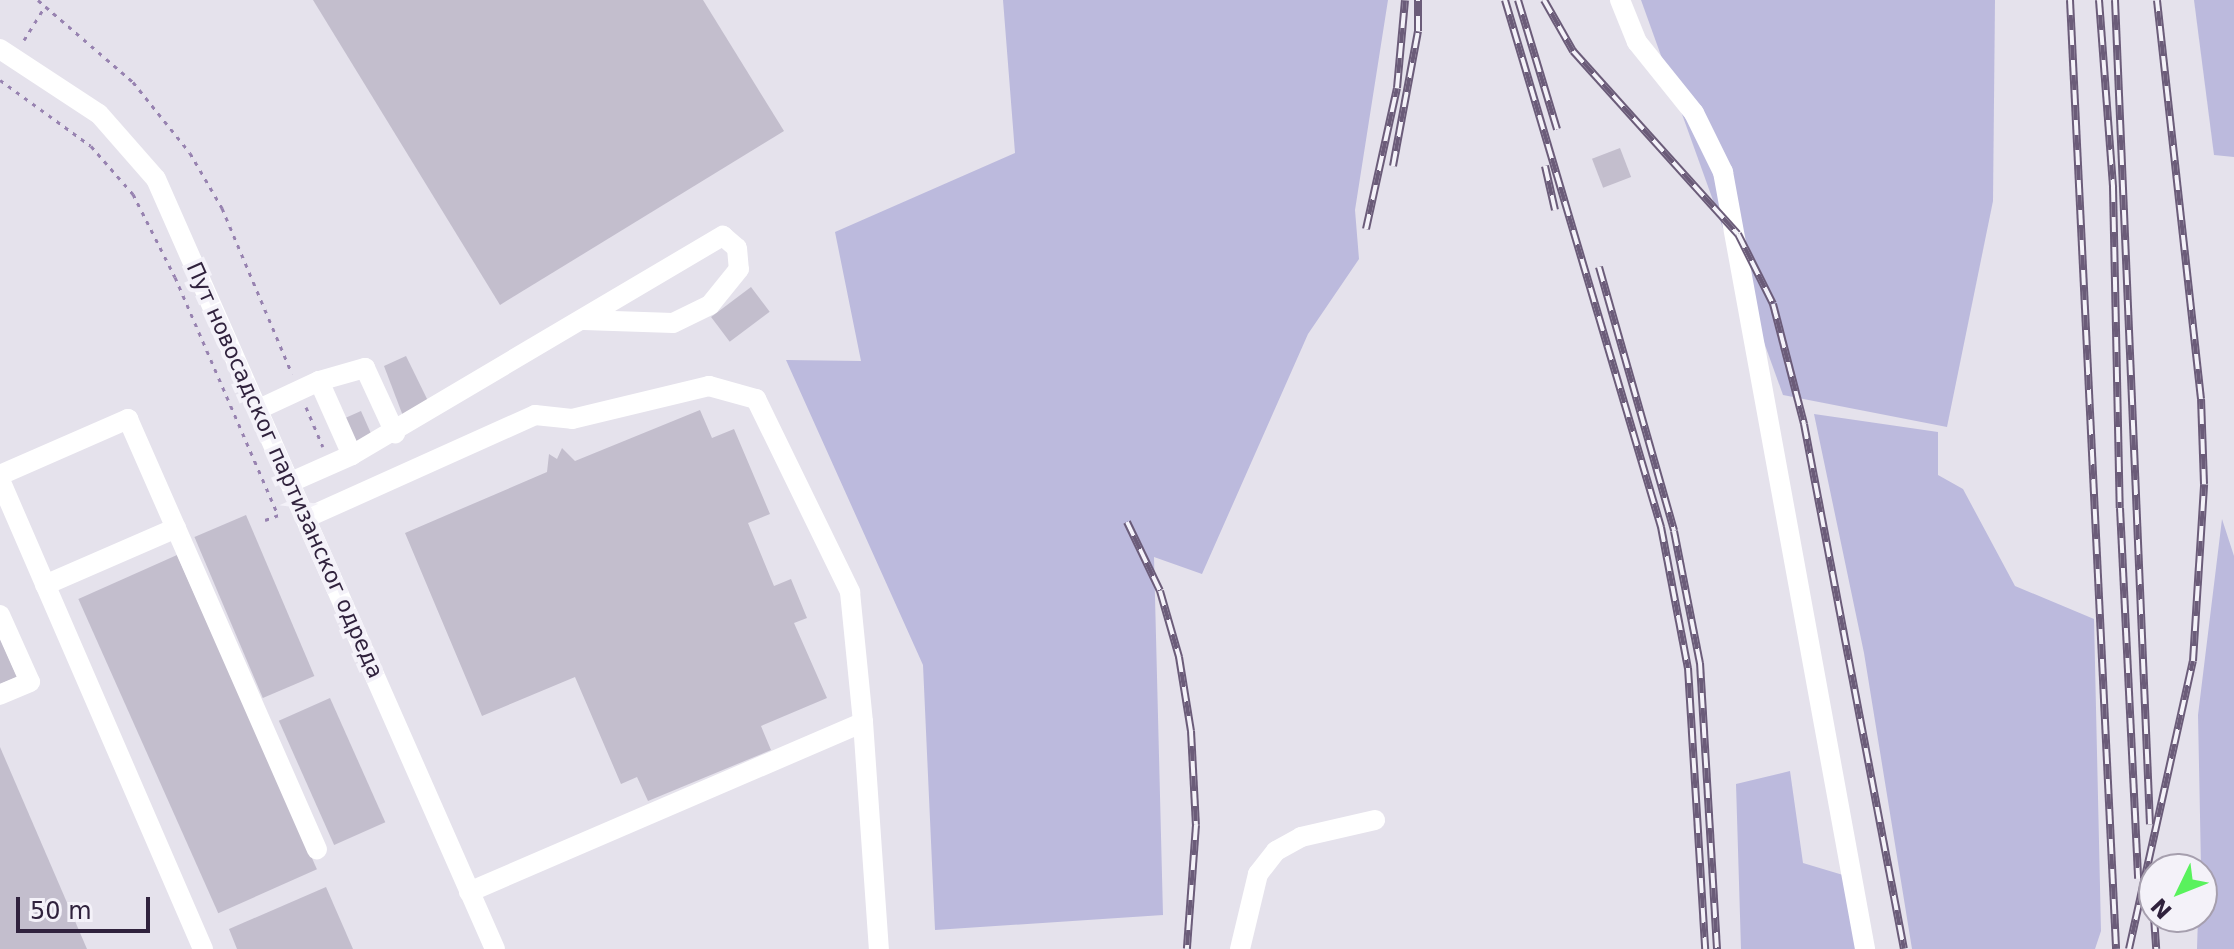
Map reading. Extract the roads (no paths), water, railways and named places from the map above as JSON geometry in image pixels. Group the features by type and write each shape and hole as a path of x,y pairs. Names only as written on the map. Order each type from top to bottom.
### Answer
{"street":[{"path":"1620,0 1637,42 1694,113 1723,172 1865,949"},
{"name":"Пут новосадског партизанског одреда","path":"0,49 99,114 149,169 186,242 495,949"},
{"path":"291,482 395,433 723,236 737,248 739,269 710,305 673,323 584,320"},
{"path":"259,409 319,381 365,368 395,433"},
{"path":"319,381 352,455"},
{"path":"306,518 535,415 572,419 709,386 756,399 850,592 863,722 879,949"},
{"path":"203,949 0,478 128,419 317,849"},
{"path":"45,585 176,528"},
{"path":"0,615 30,682 0,695"},
{"path":"469,892 863,722"},
{"path":"1240,949 1258,874 1276,851 1301,837 1375,820"}],"railway":[{"path":"1366,229 1397,88 1405,0"},
{"path":"1393,166 1418,31 1418,0"},
{"path":"1505,0 1661,527 1688,668 1705,949"},
{"path":"1518,0 1557,129"},
{"path":"1544,0 1573,51 1738,234 1773,304 1804,424 1904,949"},
{"path":"2070,0 2116,949"},
{"path":"2099,0 2113,187 2120,508 2138,879"},
{"path":"2115,0 2150,824"},
{"path":"2129,949 2193,661 2204,484 2201,399 2157,0"},
{"path":"1545,166 1555,210"},
{"path":"1599,267 1674,531 1700,663 1717,949"},
{"path":"1127,522 1160,591 1179,657 1191,731 1196,825 1187,949"},
{"path":"2155,933 2156,949"}]}
